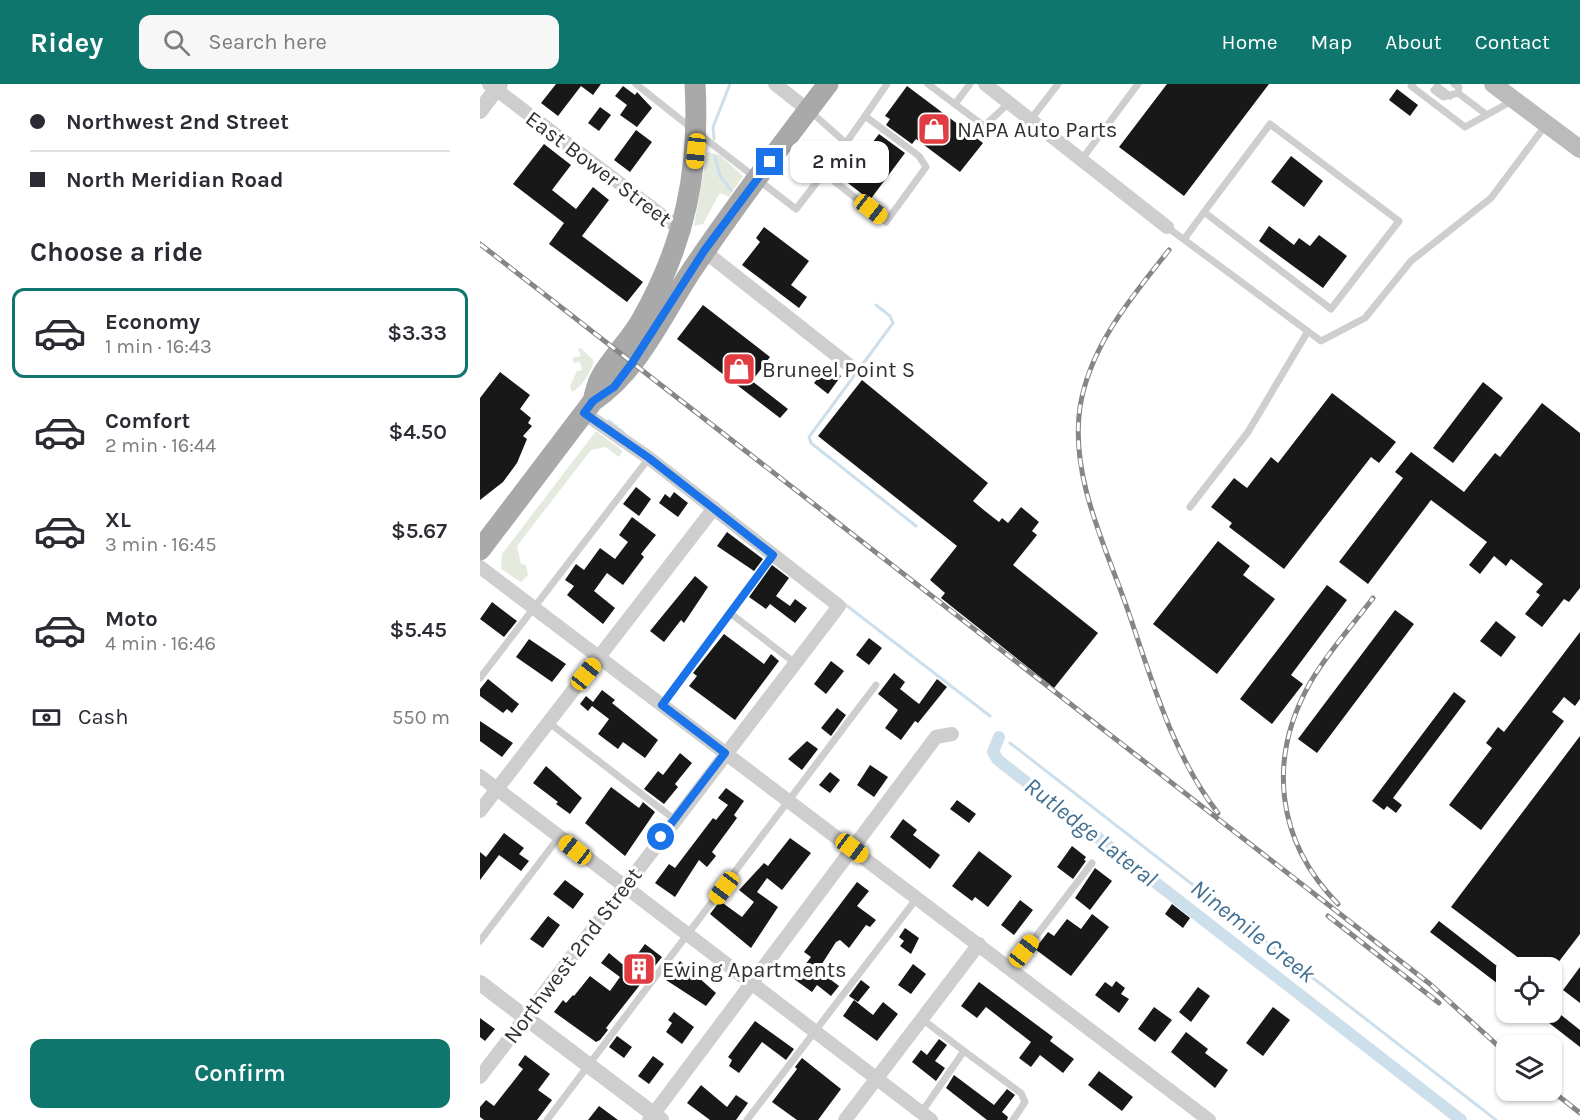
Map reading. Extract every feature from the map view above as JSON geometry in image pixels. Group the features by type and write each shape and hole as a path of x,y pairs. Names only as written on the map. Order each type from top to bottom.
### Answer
{"main road":[{"path":"588,407 600,376 639,323 671,261 692,186 698,133 695,84"},
{"path":"480,550 588,407 614,387 650,338 704,251 828,84"},
{"path":"1493,84 1580,149"}],"street":[{"path":"775,84 808,110"},
{"path":"985,84 1167,227"},
{"path":"480,111 495,86"},
{"name":"East Bower Street","path":"495,86 681,230"},
{"path":"704,251 850,366"},
{"path":"588,407 773,555"},
{"path":"480,811 714,508"},
{"name":"Northwest 2nd Street","path":"480,1077 674,819 839,606 773,555"},
{"path":"480,567 1209,1120"},
{"path":"480,983 654,1118 750,983 936,737 952,734"},
{"path":"480,776 926,1116"},
{"path":"845,1120 979,944"}],"lane":[{"path":"636,84 796,209 887,84"},
{"path":"928,84 984,126 1009,103"},
{"path":"955,104 970,84"},
{"path":"1031,119 1058,84"},
{"path":"1082,159 1138,84"},
{"path":"1413,84 1411,87 1465,127 1514,100"},
{"path":"1435,88 1443,97 1452,89"},
{"path":"1440,109 1452,89"},
{"path":"1452,89 1487,115"},
{"path":"808,110 846,143"},
{"path":"824,173 886,222 920,176 926,167 919,156 865,116"},
{"path":"1185,238 1204,212 1270,124 1399,221 1331,309 1204,212"},
{"path":"1167,227 1185,238 1320,341 1365,318 1411,261 1491,198 1547,124"},
{"path":"1190,507 1248,432 1308,331"},
{"path":"480,678 649,458"},
{"path":"662,705 773,555"},
{"path":"730,613 795,663"},
{"path":"547,1120 876,685"},
{"path":"548,722 674,819"},
{"path":"480,941 559,837"},
{"path":"1011,969 1092,863"},
{"path":"747,1120 917,898"},
{"path":"922,1019 1021,1093 1025,1102 1012,1120"},
{"path":"926,1116 964,1051"}],"shaded area":[{"path":"707,152 720,155 743,176 729,197 721,193 718,196 703,224 694,226"},
{"path":"581,348 594,361 586,379 572,392 570,386 577,371 582,370 580,362 574,363 572,358 581,356 578,349"},
{"path":"596,431 623,451 619,457 606,447 591,450 517,546 521,564 526,565 528,575 521,582 501,569 502,554"}],"building":[{"path":"556,84 601,84 593,95 581,86 558,116 541,103"},
{"path":"1167,84 1269,84 1184,196 1119,147"},
{"path":"623,86 635,95 637,92 652,108 637,127 620,115 627,105 615,96"},
{"name":"NAPA Auto Parts","path":"907,86 983,143 960,172 916,139 912,144 886,125 890,119 885,116"},
{"path":"1397,89 1418,105 1410,116 1389,100"},
{"path":"600,107 611,115 599,131 588,123"},
{"path":"636,130 652,142 630,172 614,160"},
{"path":"879,134 905,153 870,200 844,180"},
{"path":"544,144 571,165 552,190 576,209 593,187 609,200 582,236 643,282 627,302 549,244 564,223 513,184"},
{"path":"1291,156 1323,181 1304,207 1271,182"},
{"path":"1269,226 1294,245 1299,238 1310,246 1319,235 1347,256 1323,288 1259,241"},
{"path":"764,227 809,261 791,285 807,297 799,308 742,265 760,242 756,238"},
{"name":"Bruneel Point S","path":"703,305 770,357 752,381 788,409 780,418 677,339"},
{"path":"828,366 841,376 828,394 814,383"},
{"path":"500,372 530,395 520,409 531,418 528,423 532,426 523,436 527,439 517,463 503,482 480,500 480,398"},
{"path":"862,380 988,483 973,501 985,511 999,522 1002,518 1008,523 1021,507 1039,522 1032,531 1037,535 1013,565 1098,633 1054,688 941,598 945,593 930,580 957,546 818,436"},
{"path":"1483,382 1503,398 1453,463 1433,448"},
{"path":"1332,393 1396,442 1379,463 1371,457 1284,569 1229,527 1232,523 1211,507 1234,478 1247,488 1271,457 1278,463"},
{"path":"1542,403 1580,433 1580,588 1569,602 1564,599 1542,627 1525,614 1540,595 1536,592 1543,584 1511,559 1506,566 1494,556 1480,574 1469,565 1487,542 1431,500 1368,584 1339,562 1403,478 1395,472 1411,452 1464,492 1495,453 1500,457"},
{"path":"636,487 651,499 639,516 623,504"},
{"path":"674,492 688,503 678,517 659,503 665,494 670,498"},
{"path":"632,517 656,535 641,554 644,557 623,585 607,573 594,591 615,608 603,624 567,595 574,586 565,580 576,564 584,570 600,548 615,559 628,542 619,535"},
{"path":"727,532 763,559 754,571 717,546"},
{"path":"1218,541 1250,566 1243,575 1275,599 1217,674 1153,624"},
{"path":"772,565 789,578 776,596 790,606 795,599 807,608 795,623 770,604 766,609 749,597"},
{"path":"695,576 708,587 684,623 681,620 664,642 650,631"},
{"path":"1327,585 1347,600 1291,675 1303,684 1272,724 1240,699"},
{"path":"492,602 517,621 504,637 480,619"},
{"path":"1395,610 1414,624 1317,753 1298,739"},
{"path":"1496,621 1516,637 1501,657 1480,641"},
{"path":"1580,632 1580,699 1575,706 1564,697 1552,712 1564,721 1481,830 1449,805 1492,748 1486,743 1498,727 1504,732"},
{"path":"724,634 764,664 771,654 779,661 735,720 689,686 697,676 693,673"},
{"path":"869,638 882,648 869,665 856,655"},
{"path":"529,639 566,664 552,682 516,657"},
{"path":"831,661 844,671 826,694 814,684"},
{"path":"894,673 905,682 900,689 919,704 937,679 947,687 918,723 915,721 901,740 885,728 898,710 878,694"},
{"path":"488,679 519,704 512,713 507,709 503,713 480,696 480,689"},
{"path":"602,690 615,700 612,703 658,740 645,758 623,742 618,749 598,734 609,719 592,706 588,711 580,704 586,696 593,702"},
{"path":"1454,692 1466,701 1393,798 1402,805 1396,813 1387,806 1384,810 1372,801"},
{"path":"837,708 846,715 831,736 821,728"},
{"path":"480,721 513,743 502,757 480,741"},
{"path":"1580,736 1580,934 1562,958 1517,957 1451,907"},
{"path":"807,741 818,749 802,770 788,759"},
{"path":"680,753 692,763 675,784 678,787 664,804 644,789 658,771 663,775"},
{"path":"870,765 888,777 874,797 857,785"},
{"path":"546,766 582,798 570,814 533,783"},
{"path":"830,772 840,780 830,793 819,785"},
{"path":"611,787 639,808 643,802 655,812 625,856 585,823"},
{"path":"726,788 744,801 734,815 737,818 712,852 716,856 707,867 699,860 675,897 655,883 669,864 675,868 713,818 716,820 728,805 718,798"},
{"path":"957,800 976,814 969,823 950,809"},
{"path":"903,819 917,830 913,835 940,855 930,869 890,837"},
{"path":"504,833 524,848 519,854 529,861 521,871 499,855 480,880 480,852 486,857"},
{"path":"790,838 811,853 782,890 767,878 757,892 778,907 751,948 710,914 720,901 742,917 754,902 739,890 764,863 768,866"},
{"path":"1072,846 1086,857 1084,860 1086,861 1073,879 1057,867"},
{"path":"979,851 1012,876 988,907 975,897 972,901 952,886"},
{"path":"1095,868 1112,881 1090,910 1075,898"},
{"path":"565,880 584,894 573,909 553,894"},
{"path":"857,882 869,891 857,906 876,920 870,927 866,925 849,948 840,940 836,942 818,970 839,986 831,996 817,985 812,992 794,979 811,957 804,952"},
{"path":"1020,900 1033,910 1014,935 1001,925"},
{"path":"1172,904 1190,918 1183,928 1165,914"},
{"path":"1092,914 1109,927 1071,976 1035,949 1048,932 1054,936 1067,919 1081,929"},
{"path":"548,916 560,925 543,948 530,939"},
{"path":"1439,921 1496,965 1496,982 1430,932"},
{"path":"905,928 919,938 911,954 900,946 904,941 899,937"},
{"path":"645,944 662,957 606,1028 608,1030 600,1040 596,1042 554,1012 563,1000 566,1003 574,996 590,976 610,991 620,977 601,963 609,953 627,968"},
{"path":"680,961 716,993 706,1006 666,980"},
{"path":"913,964 926,974 911,994 898,985"},
{"path":"1580,967 1580,1003 1563,990"},
{"path":"861,980 870,987 858,1002 849,996"},
{"path":"1116,981 1125,988 1121,994 1129,999 1119,1013 1095,995 1105,982 1112,987"},
{"path":"979,982 1053,1037 1050,1041 1074,1059 1063,1073 1040,1055 1031,1067 1019,1058 1031,1042 986,1007 977,1018 961,1006"},
{"path":"1198,987 1210,996 1191,1022 1179,1012"},
{"path":"854,1000 873,1015 883,1002 898,1014 877,1041 843,1016"},
{"path":"1154,1007 1172,1020 1155,1042 1138,1029"},
{"path":"1273,1007 1290,1020 1263,1056 1246,1043"},
{"path":"674,1012 694,1027 682,1044 666,1032 672,1023 668,1020"},
{"path":"1562,1016 1580,1030 1580,1047 1549,1023 1562,1023"},
{"path":"480,1018 495,1029 485,1041 480,1037"},
{"path":"755,1021 794,1049 786,1060 762,1042 739,1073 729,1066 732,1060 728,1057"},
{"path":"1186,1032 1208,1049 1205,1053 1228,1070 1215,1088 1171,1052"},
{"path":"617,1036 632,1047 624,1058 609,1047"},
{"path":"939,1039 947,1045 935,1061 945,1068 936,1081 912,1062 921,1050 927,1055"},
{"path":"525,1055 550,1074 538,1090 552,1100 537,1120 484,1120 480,1117 480,1107 486,1100 494,1106 523,1069 518,1065"},
{"path":"653,1056 664,1064 649,1084 638,1076"},
{"path":"802,1058 841,1089 818,1120 797,1120 772,1102 797,1069 795,1067"},
{"path":"1099,1071 1133,1097 1122,1111 1088,1085"},
{"path":"954,1075 994,1105 1007,1089 1015,1095 1002,1112 1008,1117 1007,1120 987,1120 946,1088"},
{"path":"701,1085 727,1107 736,1095 748,1103 736,1120 710,1120 687,1103"},
{"path":"599,1106 618,1120 588,1120"}],"waterway":[{"name":"Ninemile Creek","path":"714,139 713,127 730,84"},
{"name":"Ninemile Creek","path":"715,157 720,176 731,190"},
{"name":"Ninemile Creek","path":"876,305 890,316 893,323 809,437 811,443 916,526"},
{"name":"Rutledge Lateral","path":"609,421 624,433"},
{"name":"Rutledge Lateral","path":"842,602 990,716"},
{"name":"Rutledge Lateral","path":"999,737 993,752 998,760 1461,1120"},
{"name":"Ninemile Creek","path":"1010,743 1496,1120"}],"railway":[{"path":"480,244 1430,984 1496,1044"},
{"path":"1169,250 1114,323 1093,363 1080,407 1078,432 1080,458 1084,483 1099,533 1164,713 1187,765 1218,813"},
{"path":"1338,904 1317,880 1301,854 1291,826 1285,798 1284,770 1288,741 1296,712 1310,683 1332,650 1373,598"},
{"path":"1328,916 1439,1003"},
{"path":"1562,1099 1580,1113"}],"place":[{"name":"NAPA Auto Parts","path":"934,129"},
{"name":"Bruneel Point S","path":"739,369"},
{"name":"Ewing Apartments","path":"639,969"}],"route":[{"path":"661,837 725,753 662,705 773,555 649,458 584,413 593,401 614,387 632,363 704,251 770,162"}]}
